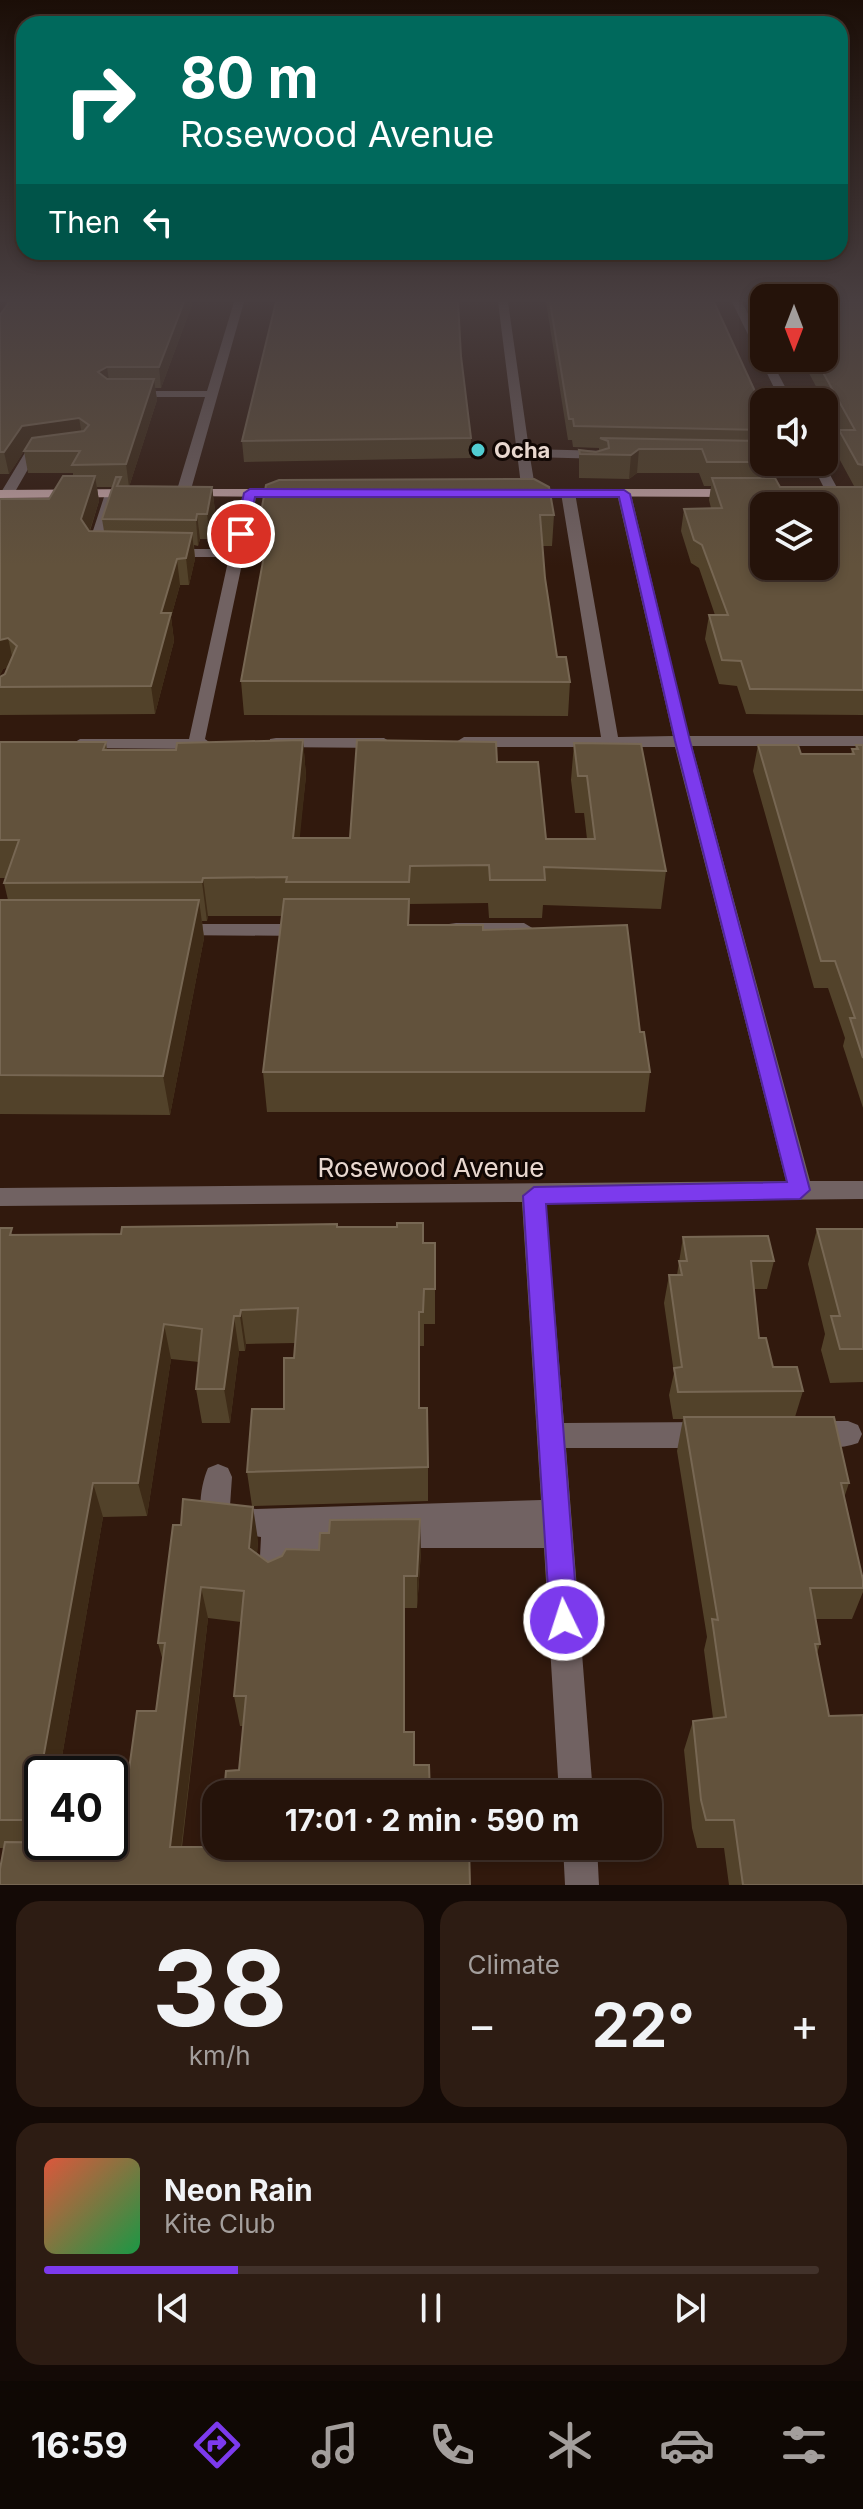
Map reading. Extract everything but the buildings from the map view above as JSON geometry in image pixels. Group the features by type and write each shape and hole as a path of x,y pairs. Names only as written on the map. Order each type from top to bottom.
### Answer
{"main road":[{"path":"3,494 309,493"},
{"path":"513,493 749,493"},
{"path":"838,493 853,493"}],"street":[{"path":"168,493 212,390"},
{"path":"514,390 529,493"},
{"path":"121,394 211,394"},
{"path":"3,494 30,454 61,449"},
{"path":"523,455 615,455"},
{"path":"523,455 551,457 579,467 600,469"},
{"path":"112,493 95,546 98,551 126,553"},
{"path":"196,744 250,493"},
{"path":"568,493 610,741"},
{"path":"624,494 682,741 800,1190"},
{"path":"155,553 237,553"},
{"path":"451,742 863,741"},
{"path":"260,743 403,742"},
{"path":"54,744 228,744"},
{"path":"431,930 543,929"},
{"path":"160,930 336,930"},
{"name":"Rosewood Avenue","path":"0,1197 534,1196 863,1190"},
{"path":"534,1196 575,1780"},
{"path":"785,1434 848,1434"},
{"path":"551,1436 738,1435"},
{"path":"218,1477 214,1518 256,1523 558,1523"},
{"path":"274,1576 276,1536 558,1523"},
{"path":"581,1860 582,1885"}],"place":[{"name":"Ocha","path":"478,450"}],"route":[{"path":"241,534 250,493 624,494 682,741 800,1190 534,1196 564,1620"}]}
